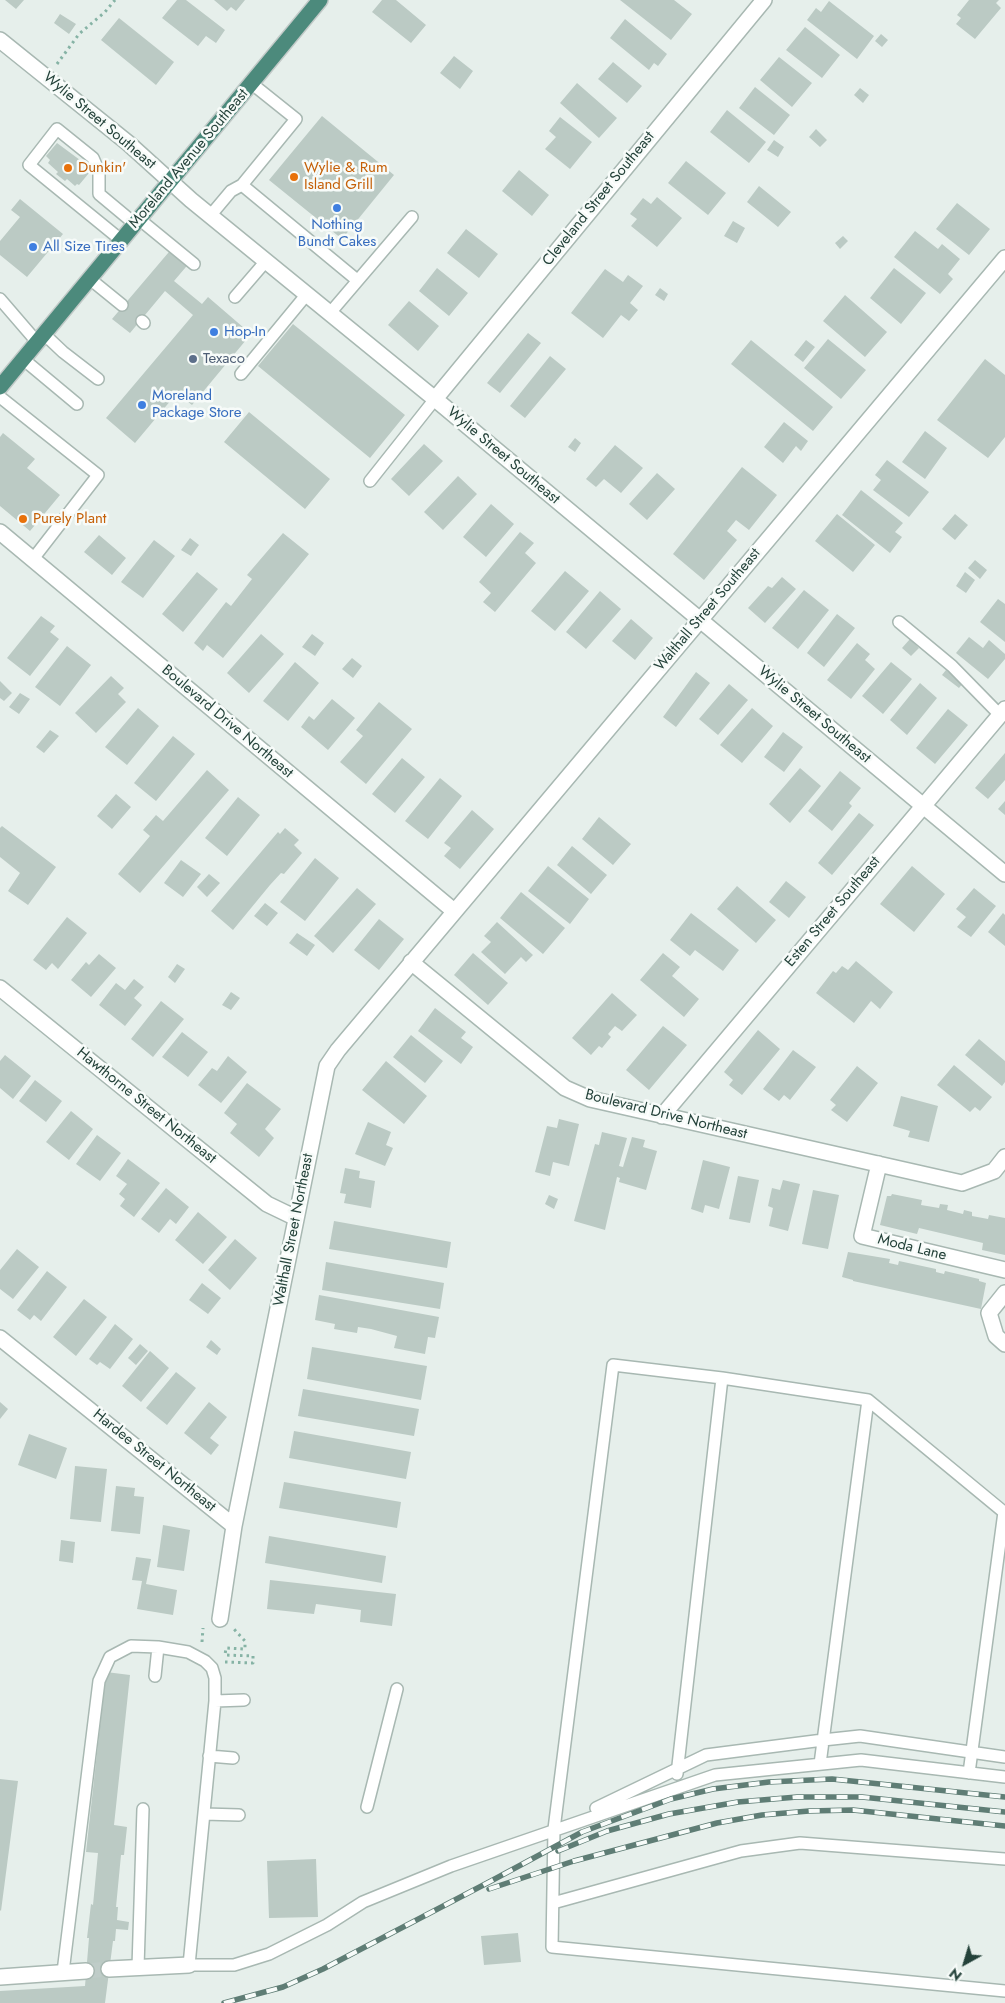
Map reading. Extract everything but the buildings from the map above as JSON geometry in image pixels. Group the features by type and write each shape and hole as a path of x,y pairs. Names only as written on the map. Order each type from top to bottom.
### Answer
{"highway":[{"name":"Moreland Avenue Southeast","path":"0,387 320,0"}],"street":[{"name":"Cleveland Street Southeast","path":"435,399 764,0"},
{"name":"Wylie Street Southeast","path":"0,40 128,142 210,216 435,399 1005,874"},
{"name":"Walthall Street Southeast","path":"411,962 1005,258"},
{"name":"Boulevard Drive Northeast","path":"0,532 454,911"},
{"name":"Esten Street Southeast","path":"662,1116 1002,712"},
{"name":"Boulevard Drive Northeast","path":"411,962 565,1088 590,1099 962,1183 994,1171 1005,1157"},
{"name":"Walthall Street Northeast","path":"234,1526 327,1066 411,962"},
{"name":"Hawthorne Street Northeast","path":"0,988 267,1204 296,1218"},
{"name":"Moda Lane","path":"880,1164 862,1236 1005,1270"},
{"path":"1005,1293 989,1312 996,1336 1005,1344"},
{"name":"Hardee Street Northeast","path":"0,1338 234,1526"},
{"path":"220,1619 234,1526"},
{"path":"109,1969 190,1964"},
{"path":"0,1977 86,1971"}],"lane":[{"path":"210,216 230,191 242,185 296,119 251,83"},
{"path":"122,240 29,165 58,129 93,158 99,172 99,194 194,264"},
{"path":"242,185 358,280"},
{"path":"330,313 412,217"},
{"path":"235,297 266,260"},
{"path":"90,278 122,305"},
{"path":"241,374 307,294"},
{"path":"0,299 14,316 40,338 63,352 98,379"},
{"path":"0,309 14,316"},
{"path":"23,359 77,404"},
{"path":"0,397 98,476 33,559"},
{"path":"370,480 435,399"},
{"path":"899,622 952,666 1002,712"},
{"path":"969,1772 1004,1513 868,1400 613,1364 554,1829 552,1946 1005,1991"},
{"path":"676,1788 722,1378"},
{"path":"820,1764 868,1400"},
{"path":"63,1972 100,1681 110,1657 131,1646 158,1647 188,1652 205,1661 212,1668 215,1678 215,1701 190,1964 234,1965 269,1954 326,1925 363,1902 451,1866 714,1775 861,1760 1005,1777"},
{"path":"155,1676 158,1647"},
{"path":"367,1807 397,1689"},
{"path":"215,1701 244,1700"},
{"path":"554,1829 706,1755 860,1736 1005,1757"},
{"path":"209,1756 233,1758"},
{"path":"138,1967 143,1810"},
{"path":"204,1814 239,1815"},
{"path":"553,1903 741,1851 800,1843 1005,1860"}],"path":[{"path":"47,77 79,34 106,12 115,0"},
{"path":"220,1619 236,1629 245,1641 245,1649 226,1648 225,1655 253,1656 252,1663 222,1662"},
{"path":"201,1645 203,1628"}],"tunnel":[{"path":"86,1971 109,1969"}],"railway":[{"path":"224,2003 283,1987 323,1969 582,1832 671,1799 713,1789 769,1782 832,1779 1005,1797"},
{"path":"558,1851 607,1831 669,1814 738,1802 797,1797 862,1797 1005,1812"},
{"path":"489,1889 574,1861 717,1823 762,1815 853,1810 1005,1826"}],"place":[{"name":"Dunkin'","path":"68,168"},
{"name":"Wylie & Rum Island Grill","path":"294,177"},
{"name":"Nothing Bundt Cakes","path":"337,208"},
{"name":"All Size Tires","path":"33,247"},
{"name":"Hop-In","path":"214,332"},
{"name":"Texaco","path":"193,359"},
{"name":"Moreland Package Store","path":"142,405"},
{"name":"Purely Plant","path":"23,519"}]}
